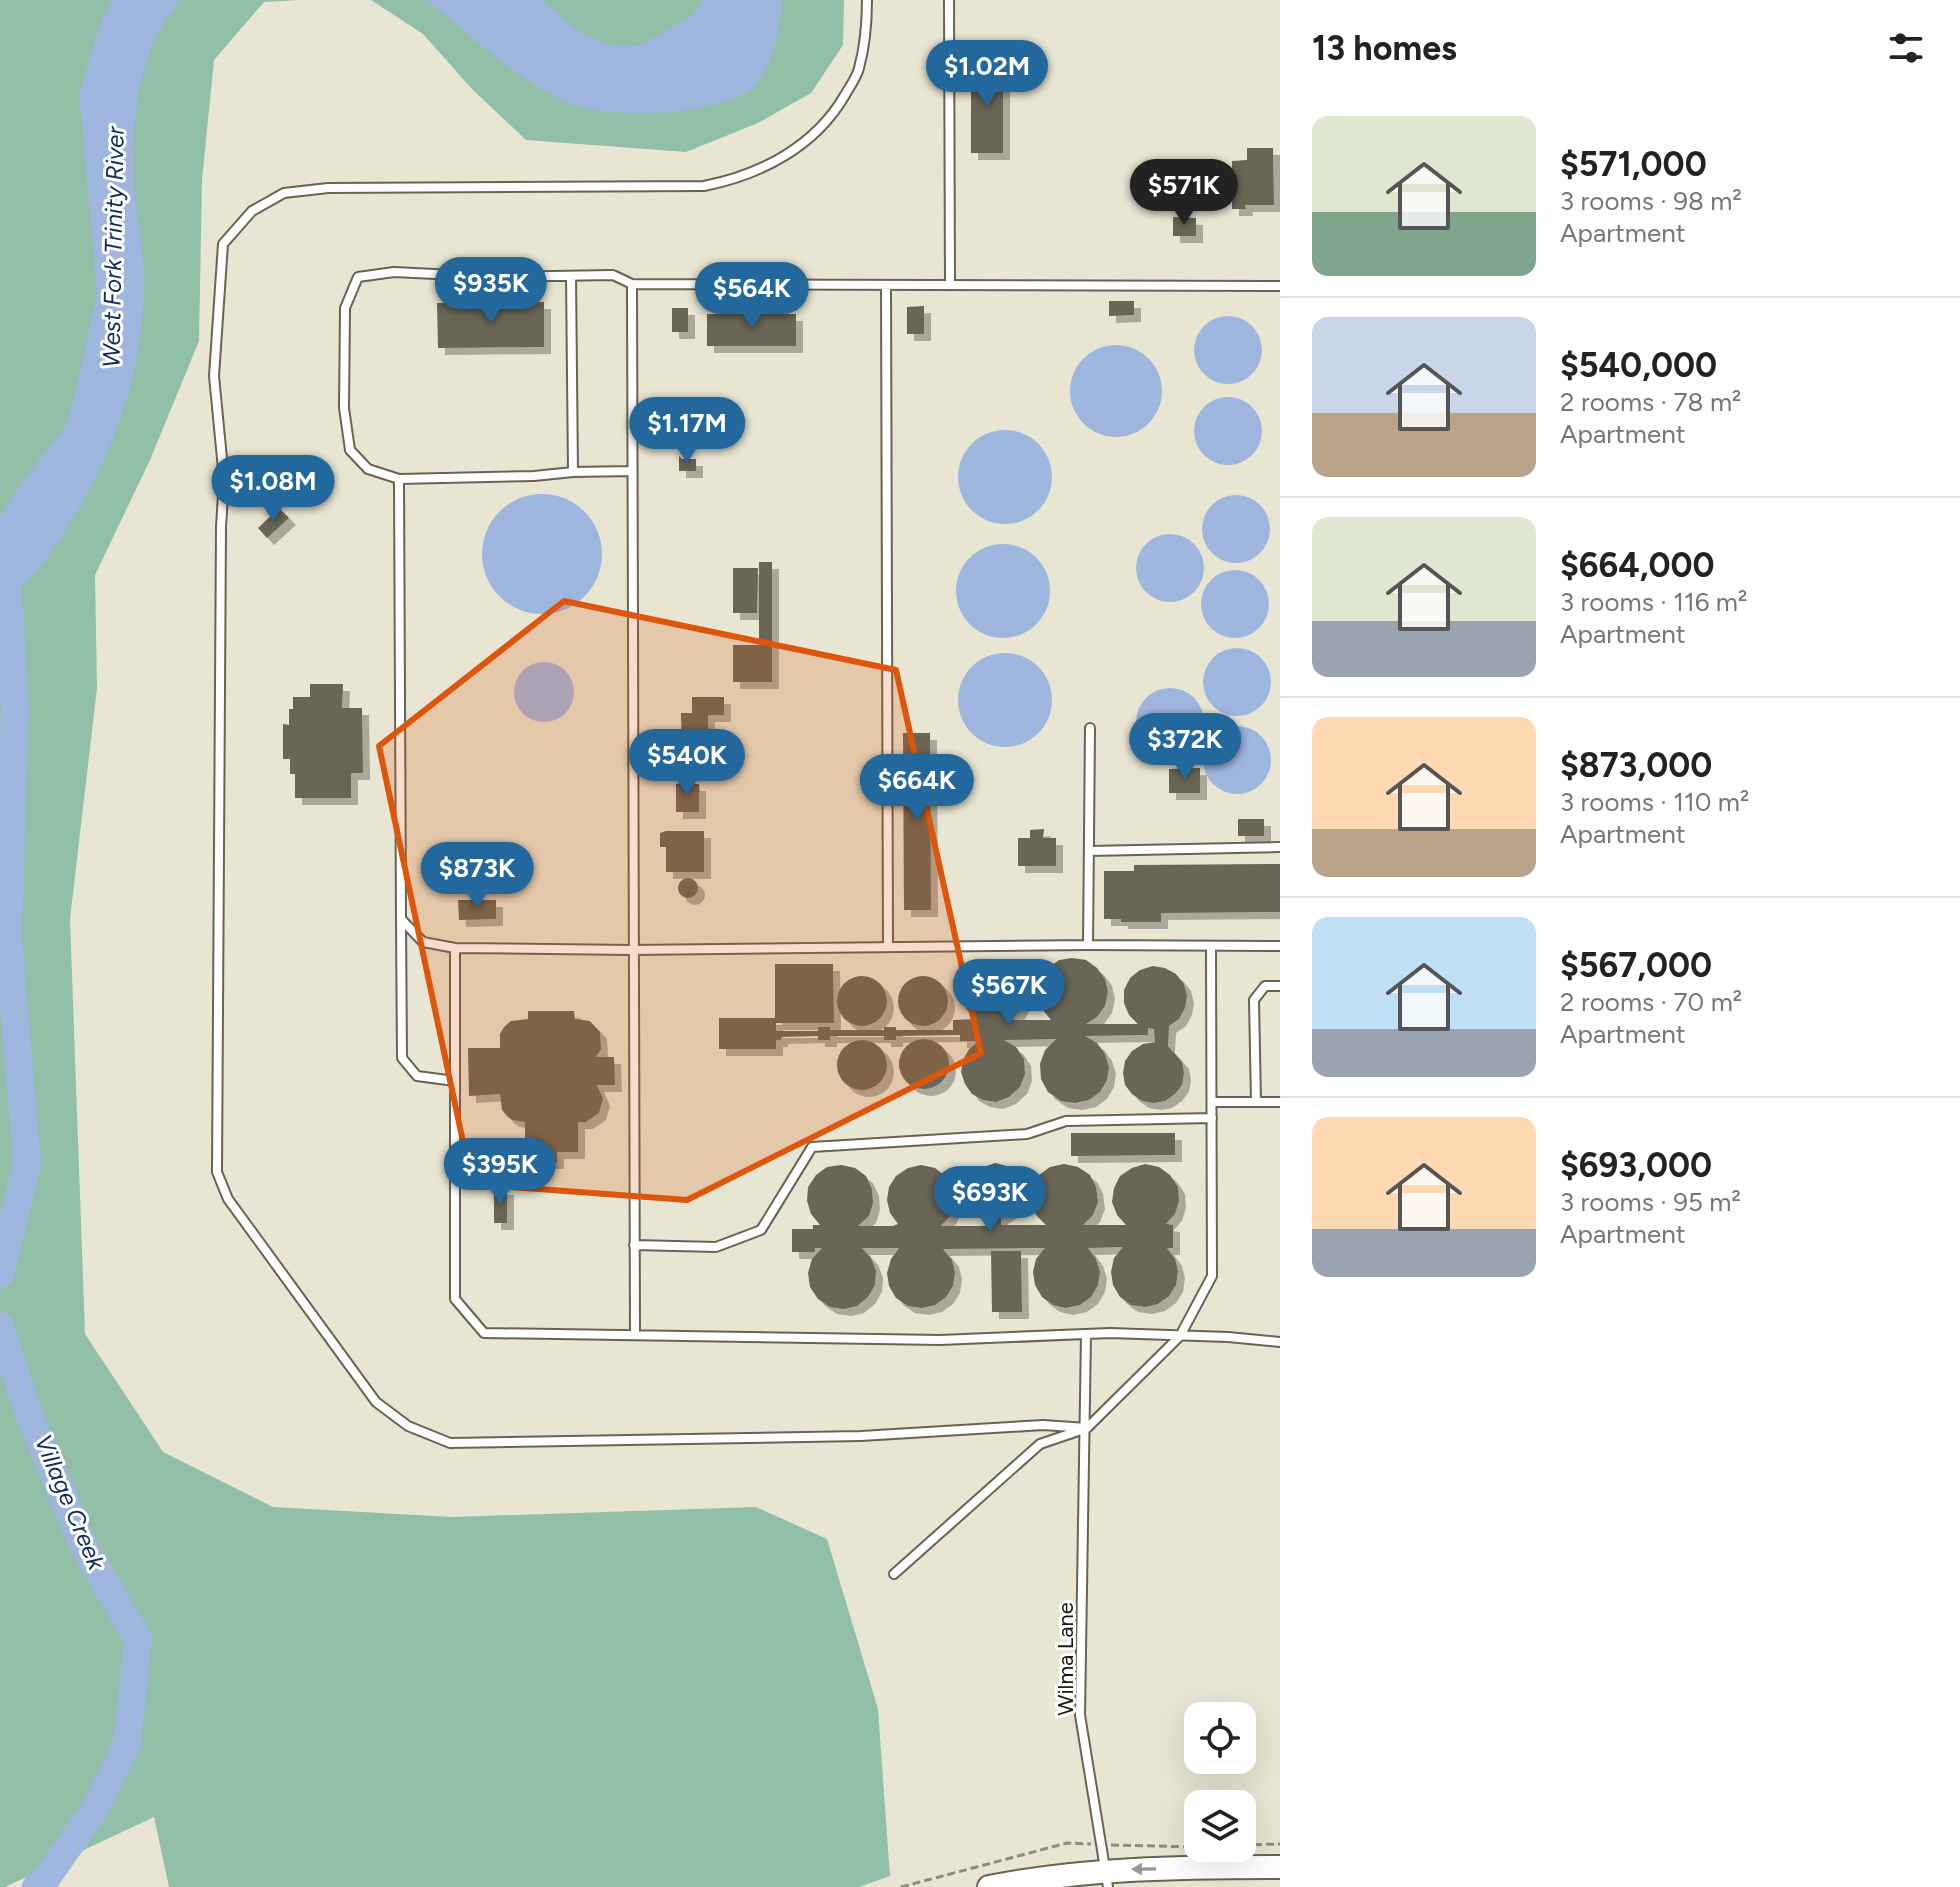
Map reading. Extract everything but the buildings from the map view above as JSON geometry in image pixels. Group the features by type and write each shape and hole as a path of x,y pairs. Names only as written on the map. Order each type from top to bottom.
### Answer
{"main road":[{"path":"989,1887 1035,1878 1108,1878 1280,1867"}],"lane":[{"path":"867,0 867,23 859,71 839,105 807,141 754,173 704,186 328,188 284,193 252,211 223,244 214,376 224,479 221,527 217,1172 228,1199 376,1402 408,1426 450,1443 861,1436 1043,1425 1087,1428"},
{"path":"949,0 950,285"},
{"path":"632,471 399,479 368,469 350,450 344,408 345,308 358,277 394,272 496,277 613,275 632,284 1280,286"},
{"path":"571,276 573,472"},
{"path":"632,284 635,1334"},
{"path":"886,285 888,947"},
{"path":"399,479 402,1058 417,1076 455,1081"},
{"path":"1088,945 1090,728"},
{"path":"1089,851 1280,847"},
{"path":"401,919 423,942 455,948 632,950 1280,946"},
{"path":"894,1574 1040,1444 1087,1428 1180,1336 1212,1276 1211,946"},
{"path":"455,948 455,1299 484,1333 940,1340 1086,1334 1280,1342"},
{"path":"1256,1102 1254,1000 1265,986 1280,986"},
{"path":"1212,1102 1280,1102"},
{"path":"634,1245 716,1247 761,1230 812,1147 1027,1134 1066,1121 1212,1118"},
{"name":"Wilma Lane","path":"1086,1334 1087,1428 1080,1715 1108,1878"}],"path":[{"path":"901,1887 1067,1843 1184,1847"},
{"path":"1256,1845 1280,1844"}],"highlighted area":[{"path":"564,601 896,670 981,1053 687,1200 472,1184 379,746"}],"green space":[{"path":"0,0 301,0 264,2 214,60 202,180 199,341 150,460 95,575 97,688 70,919 85,1334 163,1452 273,1507 451,1517 756,1507 827,1539 878,1709 890,1876 859,1887 169,1887 154,1817 0,1887 0,927 9,863 0,907"},
{"path":"371,0 844,0 843,45 811,93 758,123 686,152 526,140 472,89 423,34"}],"water":[{"name":"West Fork Trinity River","path":"112,0 179,0 154,42 142,76 136,113 134,186 144,276 138,351 113,438 87,493 42,565 23,585 0,600 0,517 24,479 68,423 97,295 79,92 102,19"},
{"path":"427,0 541,0 583,34 609,45 639,46 693,15 702,0 783,0 771,57 754,86 718,104 634,113 583,108 546,92 493,55"},
{"path":"1228,316 1252,326 1262,350 1252,374 1228,384 1204,374 1194,350 1204,326"},
{"path":"1107,345 1125,345 1142,352 1155,365 1162,391 1155,417 1142,430 1125,437 1107,437 1090,430 1077,417 1070,400 1070,382 1077,365 1090,352"},
{"path":"1228,397 1252,407 1262,431 1252,455 1228,465 1204,455 1194,431 1204,407"},
{"path":"1005,430 1023,434 1038,444 1048,459 1052,477 1048,495 1038,510 1023,520 1005,524 987,520 972,510 962,495 958,477 962,459 972,444 987,434"},
{"path":"542,494 565,498 585,511 598,531 602,554 598,577 585,597 565,610 542,614 519,610 499,597 486,577 482,554 486,531 499,511 519,498"},
{"path":"1236,495 1260,505 1270,529 1260,553 1236,563 1212,553 1202,529 1212,505"},
{"path":"1170,534 1194,544 1204,568 1194,592 1170,602 1146,592 1136,568 1146,544"},
{"path":"1003,544 1021,548 1036,558 1046,573 1050,591 1046,609 1036,624 1021,634 1003,638 985,634 970,624 960,609 956,591 960,573 970,558 985,548"},
{"path":"1235,570 1259,580 1269,604 1259,628 1235,638 1211,628 1201,604 1211,580"},
{"path":"1237,648 1261,658 1271,682 1261,706 1237,716 1213,706 1203,682 1213,658"},
{"path":"1005,653 1023,657 1038,667 1048,682 1052,700 1048,718 1038,733 1023,743 1005,747 987,743 972,733 962,718 958,700 962,682 972,667 987,657"},
{"path":"544,662 555,664 565,671 572,681 572,703 565,713 555,720 544,722 533,720 523,713 516,703 514,692 516,681 523,671 533,664"},
{"path":"1170,688 1194,698 1204,722 1194,746 1170,756 1146,746 1136,722 1146,698"},
{"path":"1237,726 1261,736 1271,760 1261,784 1237,794 1213,784 1203,760 1213,736"}],"waterway":[{"name":"Village Creek","path":"0,1274 27,1164 8,937 15,707 6,559"},
{"name":"Village Creek","path":"0,1326 27,1409 83,1545 138,1639 127,1743 95,1809 45,1880 36,1887"}]}
